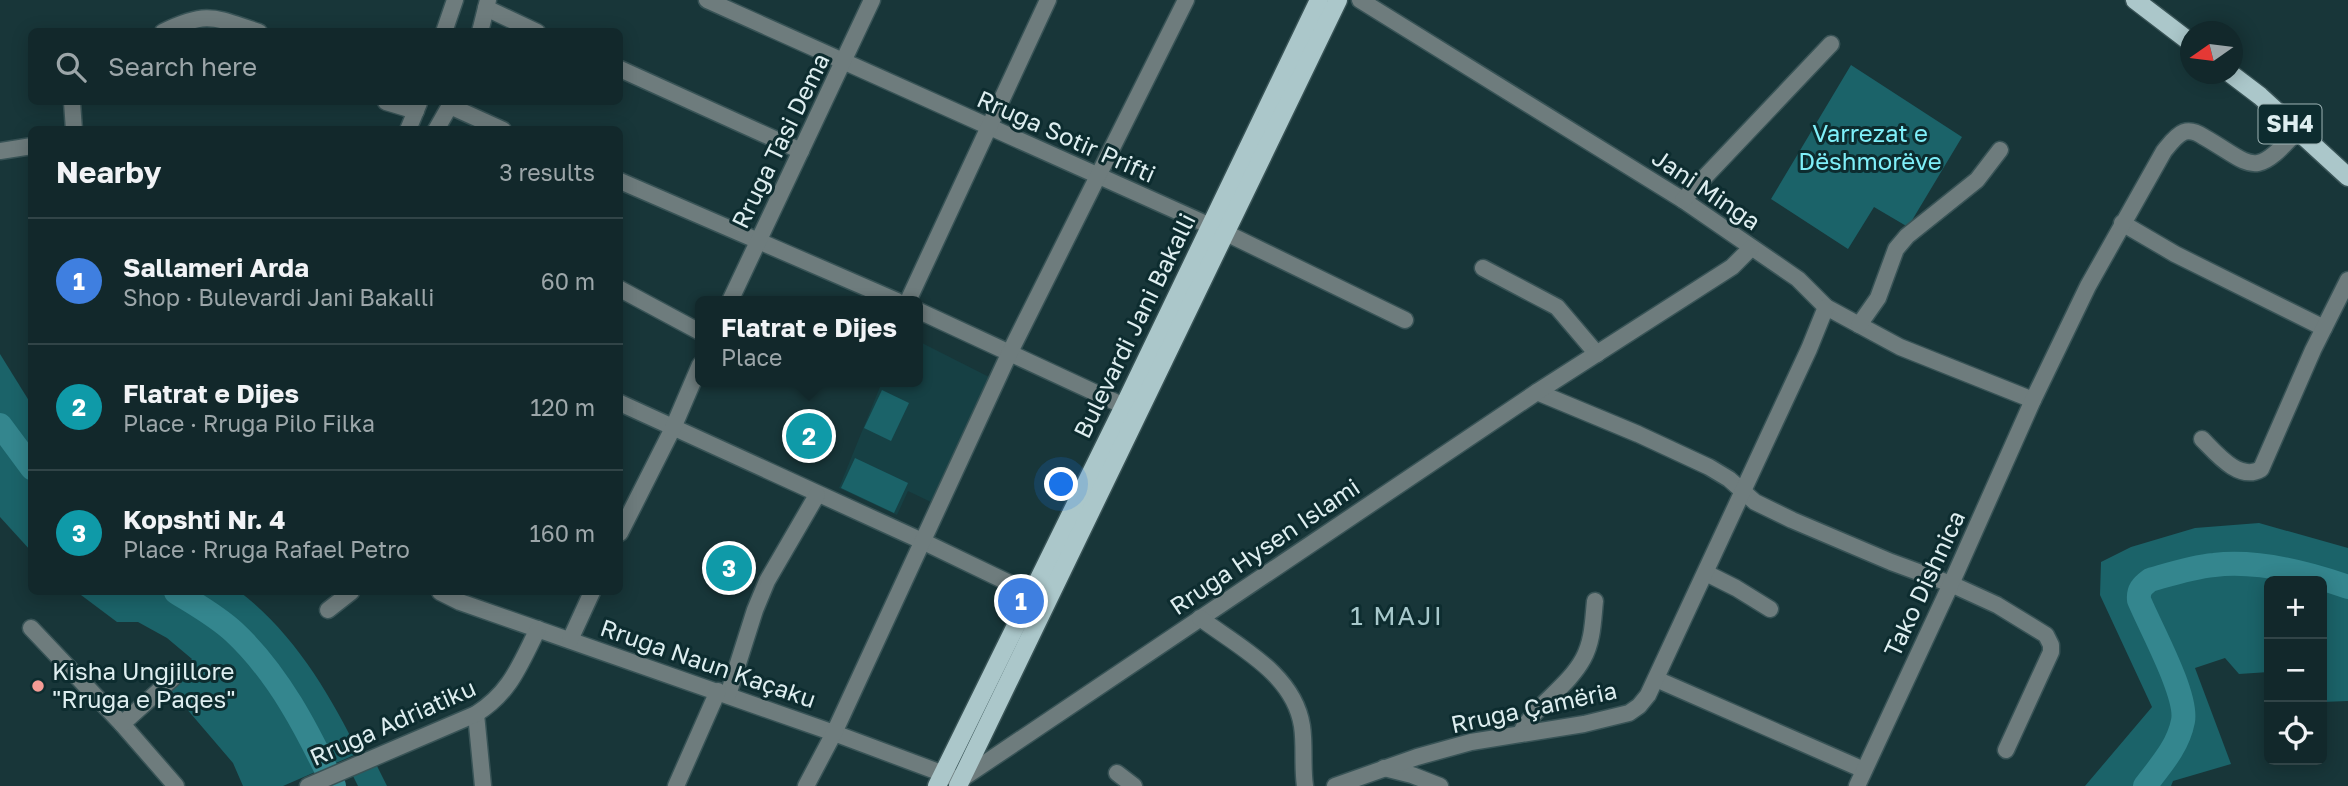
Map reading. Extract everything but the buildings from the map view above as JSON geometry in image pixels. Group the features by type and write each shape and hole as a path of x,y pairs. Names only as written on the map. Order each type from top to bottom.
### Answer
{"main road":[{"name":"Bulevardi Jani Bakalli","path":"959,783 1219,230 1320,0"},
{"name":"Bulevardi Jani Bakalli","path":"940,780 1124,406 1338,0"},
{"path":"2135,0 2180,35"},
{"name":"SH4","path":"2243,84 2348,177"}],"street":[{"path":"445,28 455,0"},
{"name":"Rruga Sotir Prifti","path":"707,0 1219,230 1405,320"},
{"name":"Rruga Tasi Dema","path":"732,296 872,0"},
{"path":"910,296 1048,0"},
{"path":"806,786 834,733 1010,352 1186,0"},
{"name":"Jani Minga","path":"1360,0 1683,200 1798,279 1826,307 1900,347 2033,400"},
{"path":"481,28 487,4 530,28"},
{"path":"173,28 209,16 246,28"},
{"path":"1683,200 1831,44"},
{"path":"623,70 801,151"},
{"path":"72,105 74,126"},
{"path":"438,126 450,105"},
{"path":"453,105 495,126"},
{"path":"410,126 417,106"},
{"name":"Tako Dishnica","path":"1857,786 2033,400 2088,286 2164,151 2181,133 2187,131 2198,133 2245,163 2255,164 2272,156 2298,130"},
{"path":"0,151 28,147"},
{"path":"1859,325 1878,298 1901,242 1978,180 2000,150"},
{"path":"623,182 885,296"},
{"path":"2122,223 2175,254 2324,328"},
{"name":"Rruga Hysen Islami","path":"959,783 1537,392 1732,267 1751,248"},
{"path":"1483,268 1557,307 1597,354"},
{"path":"2202,439 2223,460 2239,470 2254,473 2261,469 2348,280"},
{"path":"623,291 695,329"},
{"name":"Rruga Çamëria","path":"1335,786 1471,742 1584,724 1629,713 1639,706 1648,695 1706,573 1826,307"},
{"path":"923,312 1124,406"},
{"path":"623,521 673,428 695,378"},
{"path":"1537,392 1686,456 1729,479 1755,502 1830,537 1951,584 2028,622 2046,635 2051,645 2049,657 2006,750"},
{"path":"623,404 1032,594"},
{"path":"676,786 723,693 767,580 817,495"},
{"path":"1706,573 1770,609"},
{"path":"328,610 347,595"},
{"name":"Rruga Naun Kaçaku","path":"446,595 834,733 940,780 959,783"},
{"path":"570,640 591,595"},
{"path":"1520,734 1526,723 1572,676 1584,658 1591,638 1595,601"},
{"path":"1200,618 1263,665 1290,693 1298,708 1302,728 1305,786"},
{"path":"31,628 122,724 176,786"},
{"name":"Rruga Adriatiku","path":"308,786 494,703 505,690 538,629"},
{"path":"122,724 173,678"},
{"path":"1656,679 1864,770"},
{"path":"476,713 483,786"},
{"path":"1384,768 1440,786"},
{"path":"1117,773 1134,786"}],"shaded area":[{"path":"923,344 993,379 933,503 908,491 897,515 839,488 880,387 923,387"}],"green space":[{"name":"Varrezat e Dëshmorëve","path":"1851,65 1962,137 1908,227 1874,207 1848,249 1771,199"},
{"path":"0,354 28,399 28,548 0,517"},
{"path":"882,390 909,403 891,441 864,428"},
{"path":"855,458 908,483 894,513 841,488"},
{"path":"2259,523 2348,548 2348,701 2327,702 2327,576 2264,576 2264,672 2239,674 2225,658 2195,668 2231,764 2173,781 2171,786 2085,786 2152,707 2100,595 2101,562 2131,547 2195,528"},
{"path":"81,595 244,595 277,626 308,665 336,709 359,753 283,786 243,786 233,763 168,687 192,659 167,638 138,622 117,622"},
{"path":"375,762 387,786 358,786 353,776"}],"waterway":[{"path":"0,425 28,463"},
{"path":"2145,786 2168,756 2183,721 2183,709 2174,678 2139,600 2140,591 2145,584 2150,580 2190,569 2247,564 2282,569 2348,587"},
{"path":"181,595 227,626 265,666 303,724 334,786"}],"place":[{"name":"Flatrat e Dijes","path":"809,436"},
{"name":"Kopshti Nr. 4","path":"729,568"},
{"name":"Sallameri Arda","path":"1021,601"},
{"name":"Kisha Ungjillore \"Rruga e Paqes\"","path":"38,686"}],"district":[{"name":"1 MAJI","path":"1397,616"}]}
